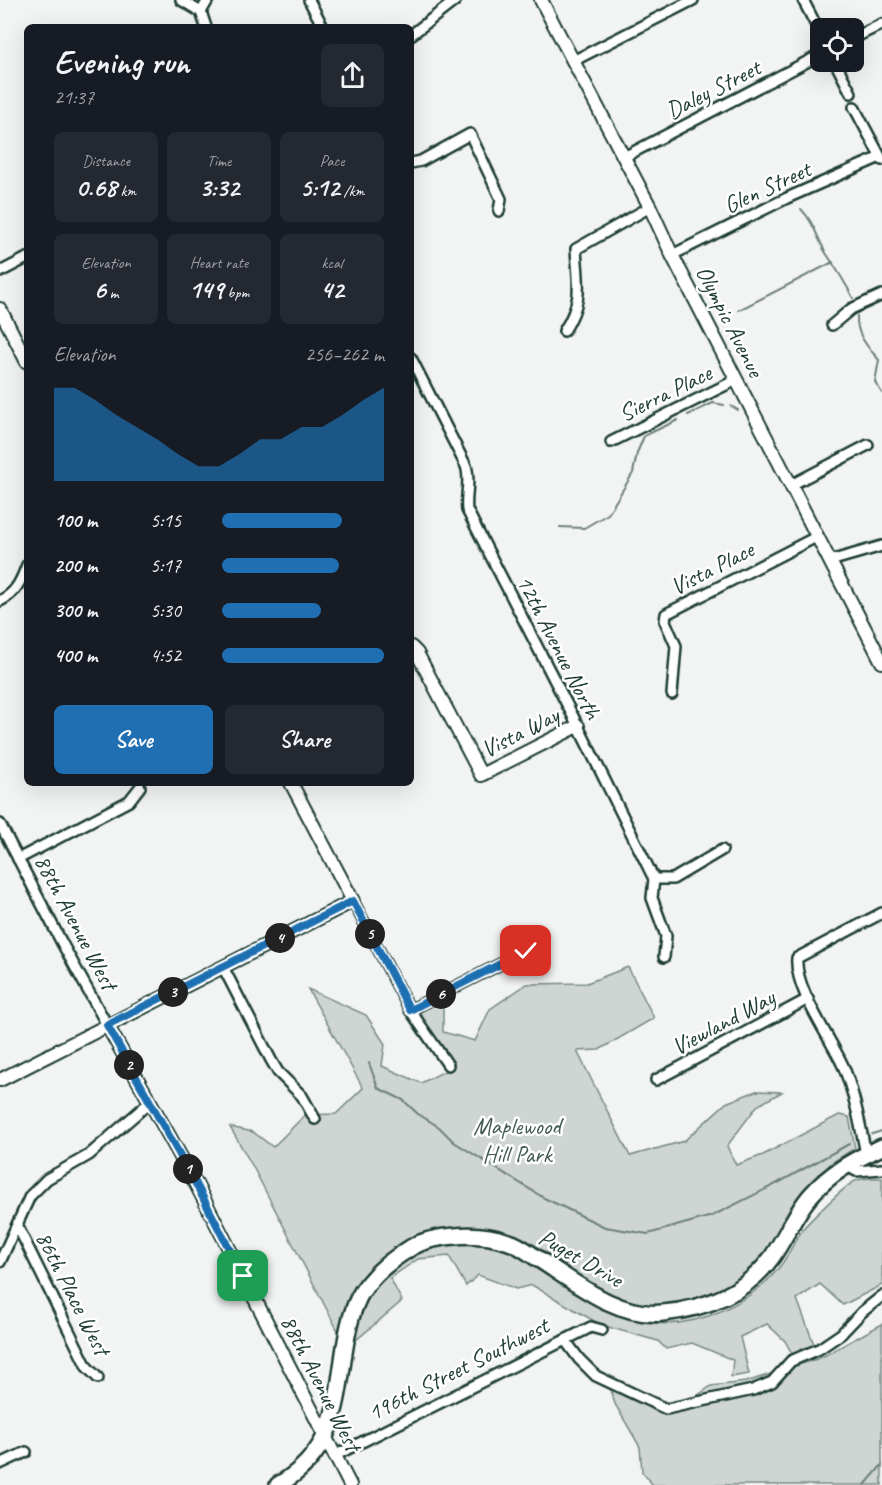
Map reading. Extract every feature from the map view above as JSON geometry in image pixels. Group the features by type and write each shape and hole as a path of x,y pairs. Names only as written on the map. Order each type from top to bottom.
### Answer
{"main road":[{"name":"Puget Drive","path":"326,1437 338,1399 349,1325 360,1295 382,1268 413,1246 442,1237 478,1234 511,1242 591,1293 619,1306 640,1312 660,1314 687,1310 734,1293 753,1278 772,1258 810,1196 846,1165 882,1147"},
{"path":"278,1485 311,1458 326,1437"}],"street":[{"path":"181,0 201,12 205,24"},
{"path":"201,12 208,0"},
{"path":"309,0 322,24"},
{"path":"414,33 456,0"},
{"name":"Olympic Avenue","path":"541,0 650,207 672,255 882,662"},
{"path":"573,61 693,0"},
{"path":"803,0 812,18"},
{"path":"864,33 882,24"},
{"name":"Daley Street","path":"624,157 810,60"},
{"path":"840,72 851,93"},
{"path":"854,107 881,158"},
{"path":"414,162 421,161 470,134 501,199 499,211"},
{"name":"Glen Street","path":"672,255 787,198 881,158"},
{"path":"564,331 574,315 579,298 576,249 650,207"},
{"path":"0,272 24,260"},
{"path":"832,325 851,309 882,295"},
{"path":"0,309 4,326 24,357"},
{"name":"12th Avenue North","path":"414,364 469,473 467,510 654,879 652,898 666,936 664,957"},
{"name":"Sierra Place","path":"611,442 736,380"},
{"path":"791,485 868,446"},
{"name":"Vista Place","path":"672,694 676,646 664,621 666,614 818,536"},
{"path":"830,561 882,546"},
{"path":"0,602 9,597 17,588 24,572"},
{"name":"Vista Way","path":"414,651 481,775 578,726"},
{"path":"293,786 410,1010 448,1065"},
{"path":"18,859 129,801 140,787"},
{"name":"88th Avenue West","path":"0,824 63,945 196,1184 350,1485"},
{"path":"654,879 673,879 722,850"},
{"path":"0,1080 353,901"},
{"path":"866,1154 855,1102 844,1068 808,999 796,969 797,957 882,913"},
{"path":"410,1010 526,951"},
{"path":"223,967 278,1072 302,1096 315,1119"},
{"name":"Viewland Way","path":"657,1080 808,999"},
{"path":"0,1262 30,1196 47,1179 89,1155 150,1102"},
{"path":"846,1165 856,1172 882,1169"},
{"name":"86th Place West","path":"16,1225 87,1367 98,1378"},
{"path":"565,1340 596,1376 666,1409 753,1390 772,1382 791,1361 819,1349 841,1335 862,1312 882,1296"},
{"name":"196th Street Southwest","path":"334,1456 591,1327 602,1330"},
{"path":"0,1464 26,1452"},
{"path":"311,1458 334,1456"}],"green space":[{"name":"Maplewood Hill Park","path":"628,967 654,1018 599,1050 577,1051 630,1156 684,1141 726,1103 756,1091 782,1092 757,1106 727,1146 736,1165 763,1155 839,1115 849,1117 855,1148 831,1163 799,1197 774,1242 746,1277 703,1300 660,1308 625,1302 590,1286 527,1247 446,1231 355,1292 339,1333 230,1127 253,1132 273,1147 305,1115 336,1114 363,1088 308,989 366,1015 385,1044 382,1066 421,1083 445,1071 412,1016 443,1000 443,1032 475,1041 490,1009 527,984 587,983"},
{"path":"882,1178 882,1285 843,1305 820,1284 797,1299 815,1347 795,1359 785,1341 767,1324 740,1337 749,1374 731,1377 733,1360 692,1343 666,1349 658,1341 601,1325 532,1285 516,1289 478,1275 466,1286 449,1256 418,1259 390,1278 402,1301 355,1341 362,1307 379,1280 415,1251 436,1244 462,1242 488,1244 509,1249 592,1301 637,1320 671,1323 706,1317 740,1301 769,1278 784,1261 802,1230 850,1184 861,1179"},
{"path":"882,1324 882,1485 653,1485 642,1472 640,1447 615,1404 610,1389 670,1415 711,1386 746,1382 820,1358"}],"waterway":[{"path":"801,209 809,219 853,298"},
{"path":"739,310 833,262"},
{"path":"857,316 860,335 879,360 875,382 882,393"},
{"path":"688,415 713,403 724,405"},
{"path":"731,406 738,410"},
{"path":"560,527 584,528 608,514 633,473 637,453 644,436 678,420"},
{"path":"369,1063 378,1088 403,1100 418,1114 439,1127 454,1142 544,1198 605,1227 648,1234 712,1216 849,1144"},
{"path":"872,1134 882,1131"},
{"path":"865,1485 882,1465"}],"route":[{"path":"243,1276 196,1184 107,1025 353,901 410,1010 526,951"}]}
